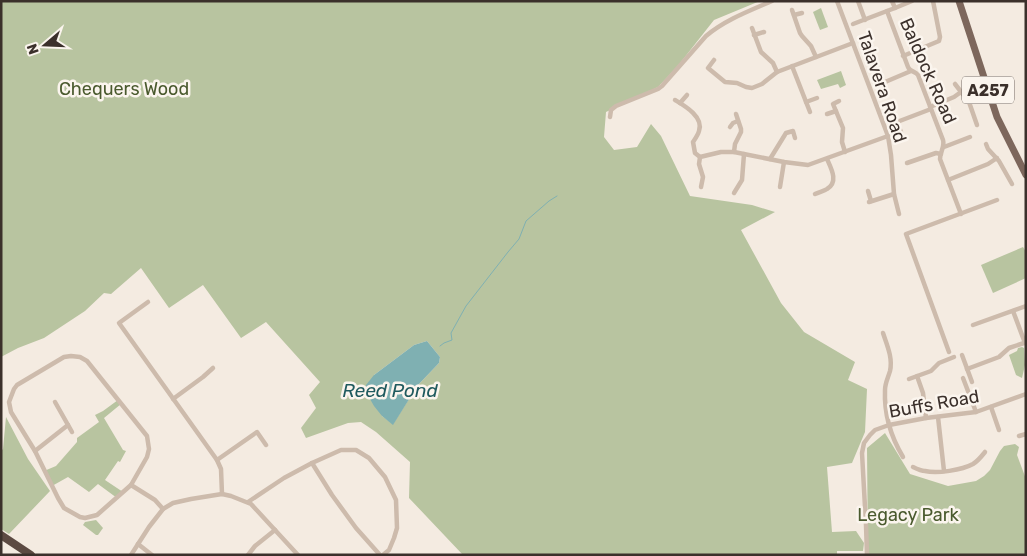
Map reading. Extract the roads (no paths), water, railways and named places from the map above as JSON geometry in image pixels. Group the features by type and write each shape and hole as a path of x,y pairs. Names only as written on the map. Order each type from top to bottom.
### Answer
{"highway":[{"path":"1,535 31,555"}],"main road":[{"name":"A257","path":"959,1 997,116 1026,174"}],"street":[{"path":"610,117 611,110 616,106 662,86 714,29 772,1"},
{"name":"Talavera Road","path":"837,1 888,136 894,194 899,214"},
{"path":"858,1 864,20"},
{"name":"Baldock Road","path":"892,1 895,8 887,11 903,56 911,71 916,72 918,75 931,108 944,144 941,154"},
{"path":"895,8 912,1"},
{"path":"903,56 940,41 933,1"},
{"path":"792,10 802,36 811,46 816,57"},
{"path":"854,24 887,11"},
{"path":"794,15 802,12"},
{"path":"752,28 761,52 773,63 777,72"},
{"path":"754,35 764,32"},
{"path":"714,60 708,68 725,82 737,83 752,88 762,84 777,72 853,43"},
{"path":"792,66 810,112"},
{"path":"878,85 911,71"},
{"path":"955,84 969,102 977,125"},
{"path":"897,122 931,108 961,92"},
{"path":"680,103 687,95"},
{"path":"806,102 817,98"},
{"path":"675,100 693,113 699,124 699,130 692,142 695,152 700,157"},
{"path":"839,101 833,104 842,128 842,142 845,152"},
{"path":"892,108 902,135"},
{"path":"827,114 836,111"},
{"path":"734,152 736,140 741,132 736,114"},
{"path":"730,127 732,123 738,120"},
{"path":"770,159 786,134 793,131 796,138"},
{"path":"944,147 968,138 962,132"},
{"path":"700,157 721,152 734,152 808,165 888,136"},
{"path":"986,144 988,149 997,158 1012,184"},
{"path":"907,163 936,152 941,154 941,162 961,214"},
{"path":"734,194 742,180 744,154"},
{"path":"700,157 699,164 703,177 701,187"},
{"path":"815,194 828,189 833,182 833,175 827,158"},
{"path":"948,180 988,164 997,158"},
{"path":"780,187 784,162"},
{"path":"868,191 870,202 894,194"},
{"path":"949,352 906,234 997,200"},
{"path":"148,302 119,323 217,460 221,469 222,494"},
{"path":"972,325 1026,306"},
{"path":"967,369 999,357 1010,348 1025,344 1013,311"},
{"path":"883,333 890,354 891,366 885,390 889,425 894,442 904,457"},
{"path":"962,355 972,382"},
{"path":"71,356 80,357 88,361 146,436 149,450 131,485 97,515 85,518 64,508 35,451 11,412 9,402 17,385 64,357 71,356"},
{"path":"909,379 930,371 939,363 954,357"},
{"path":"173,399 212,368"},
{"path":"917,376 923,393 926,418"},
{"path":"964,378 976,412"},
{"name":"Buffs Road","path":"867,555 862,453 864,443 875,430 889,425 926,418 976,412 1026,394"},
{"path":"55,402 72,432"},
{"path":"991,408 999,430"},
{"path":"938,417 944,471"},
{"path":"35,451 68,425"},
{"path":"217,460 257,432 266,445"},
{"path":"1019,436 1026,434"},
{"path":"248,502 284,478 312,463 341,450 356,450 369,458 385,477 396,500 396,528 389,550 382,555 356,528 312,463"},
{"path":"914,467 927,472 956,470 971,465 985,452"},
{"path":"131,485 155,500 163,509"},
{"path":"131,555 163,509 173,503 222,494 251,504 298,555"},
{"path":"248,555 255,546 275,530"},
{"path":"138,544 152,555"},
{"path":"389,550 394,555"}],"water":[{"name":"Reed Pond","path":"427,341 440,357 439,363 418,385 393,425 374,406 366,392 366,385 374,375 414,345"}],"waterway":[{"path":"440,346 452,340 451,333 466,306 519,239 526,221 557,196"}],"park label":[{"name":"Chequers Wood","path":"124,89"},
{"name":"Legacy Park","path":"908,515"}]}
